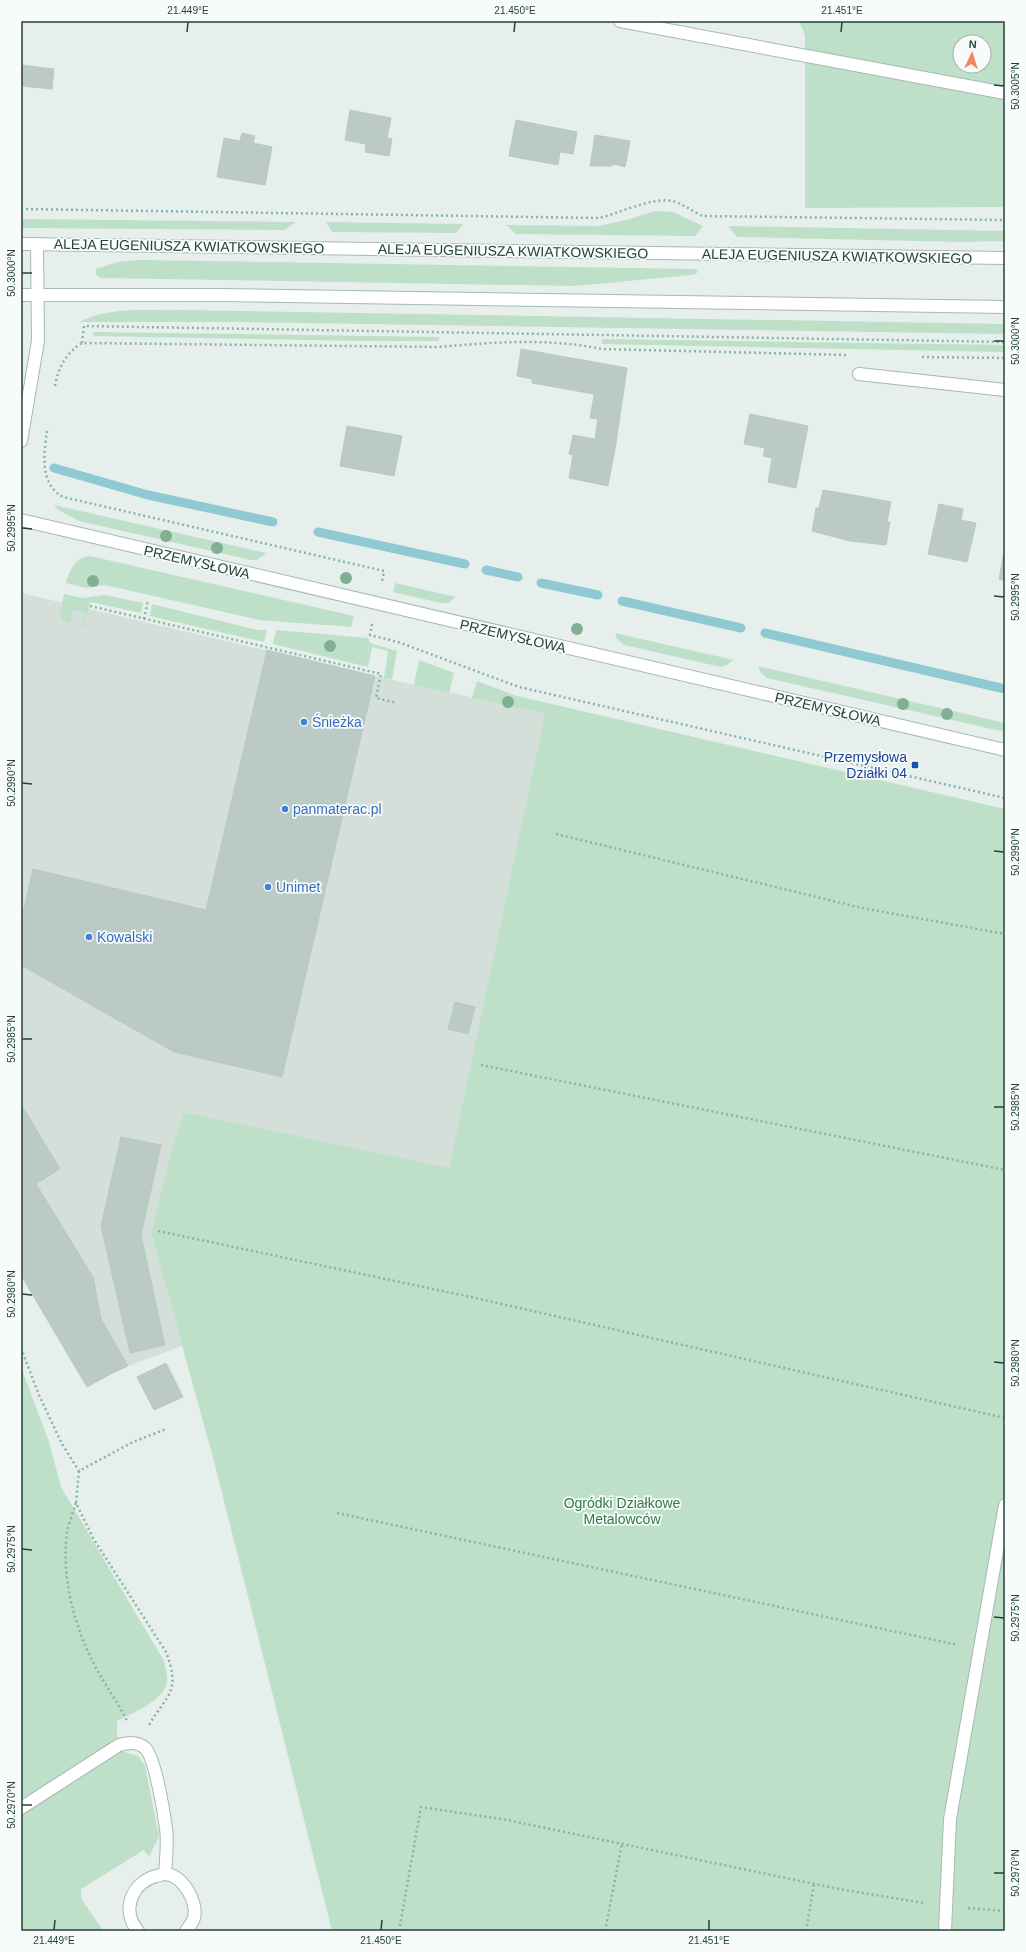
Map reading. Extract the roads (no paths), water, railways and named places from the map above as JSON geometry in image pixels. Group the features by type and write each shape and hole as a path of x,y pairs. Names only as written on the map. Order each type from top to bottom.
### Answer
{"street":[{"path":"620,21 1005,92"},
{"name":"ALEJA EUGENIUSZA KWIATKOWSKIEGO","path":"21,244 1005,258"},
{"path":"21,441 38,341 39,294 37,244"},
{"path":"21,295 221,295 1005,307"},
{"path":"859,374 1005,390"},
{"name":"PRZEMYSŁOWA","path":"21,520 1005,750"},
{"path":"945,1931 950,1819 1005,1505"},
{"path":"21,1808 119,1746 129,1743 138,1744 146,1749 151,1758 155,1771 166,1828 165,1874"},
{"path":"138,1931 131,1923 129,1908 134,1892 149,1878 165,1874 176,1879 187,1890 194,1903 194,1918 186,1931"}],"waterway":[{"path":"54,468 148,495 273,522"},
{"path":"318,532 465,564"},
{"path":"486,570 518,577"},
{"path":"541,583 598,595"},
{"path":"622,601 741,628"},
{"path":"765,633 1005,689"}],"place":[{"name":"Śnieżka","path":"304,722"},
{"name":"Przemysłowa Działki 04","path":"915,765"},
{"name":"panmaterac.pl","path":"285,809"},
{"name":"Unimet","path":"268,887"},
{"name":"Kowalski","path":"89,937"}],"park label":[{"name":"Ogródki Działkowe Metalowców","path":"622,1512"}]}
